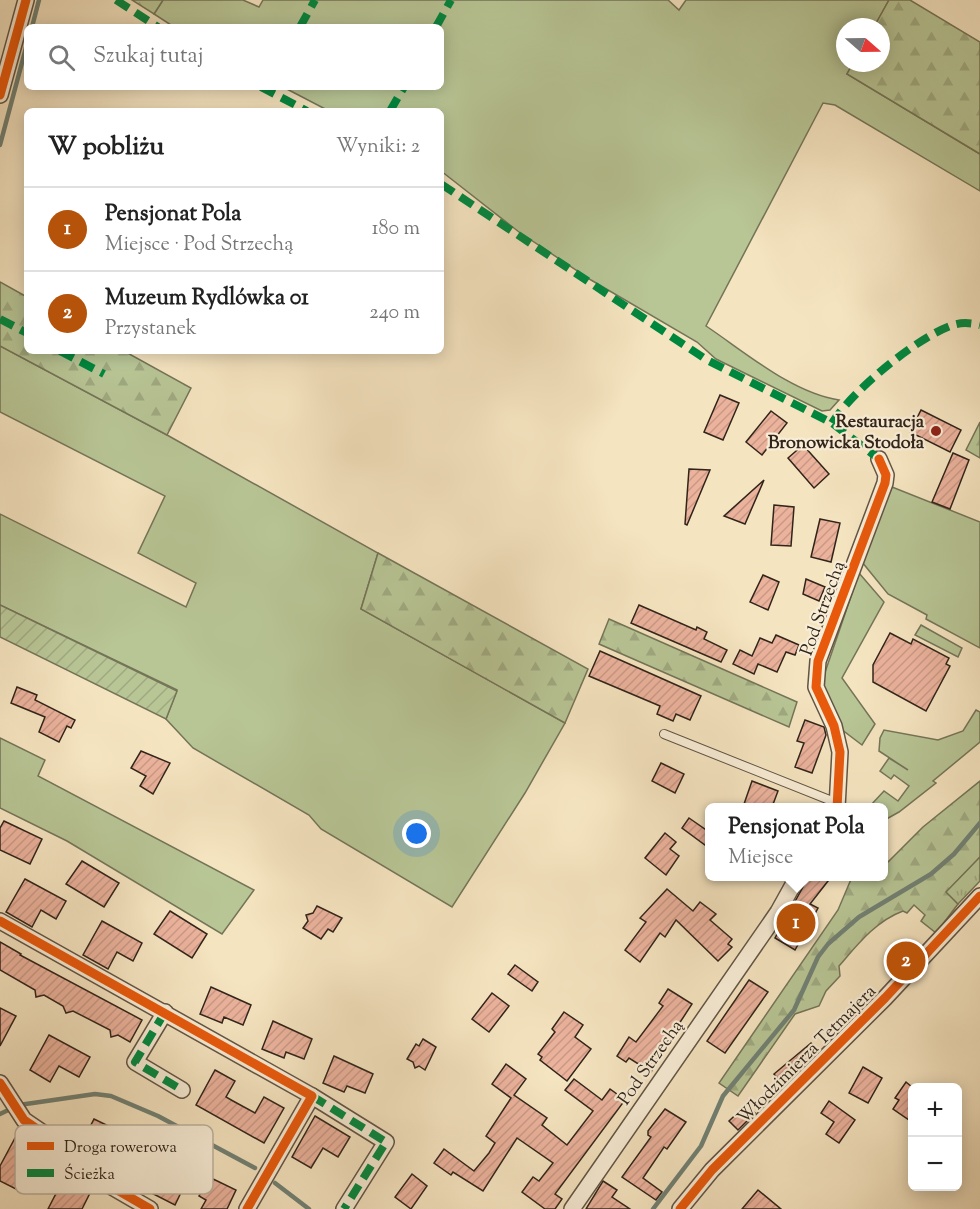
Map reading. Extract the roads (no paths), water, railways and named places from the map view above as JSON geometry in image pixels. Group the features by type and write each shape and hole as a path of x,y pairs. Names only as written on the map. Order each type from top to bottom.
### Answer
{"street":[{"path":"0,95 26,0"},
{"name":"Pod Strzechą","path":"837,803 840,752 834,726 816,687 818,661 885,483 886,475 879,459"},
{"name":"Pod Strzechą","path":"572,1209 778,912 795,881"},
{"name":"Włodzimierza Tetmajera","path":"680,1209 712,1170 885,998 980,896"},
{"path":"0,921 312,1096 386,1142 344,1209"},
{"path":"165,1012 135,1062 183,1090"},
{"path":"0,1083 24,1120 31,1125"},
{"path":"247,1209 312,1096"},
{"path":"123,1194 150,1209"}],"lane":[{"path":"664,734 832,803"}],"waterway":[{"path":"33,24 39,0"},
{"path":"0,145 24,55"},
{"path":"653,1209 701,1146 723,1096 794,1010 818,957 828,944 859,917 931,874 954,854 980,823"},
{"path":"0,1114 19,1105 95,1094 111,1096 175,1125"},
{"path":"213,1145 255,1168"},
{"path":"275,1183 309,1209"}],"place":[{"name":"Restauracja Bronowicka Stodoła","path":"936,431"},
{"name":"Pensjonat Pola","path":"796,923"},
{"name":"Muzeum Rydlówka 01","path":"906,961"}]}
